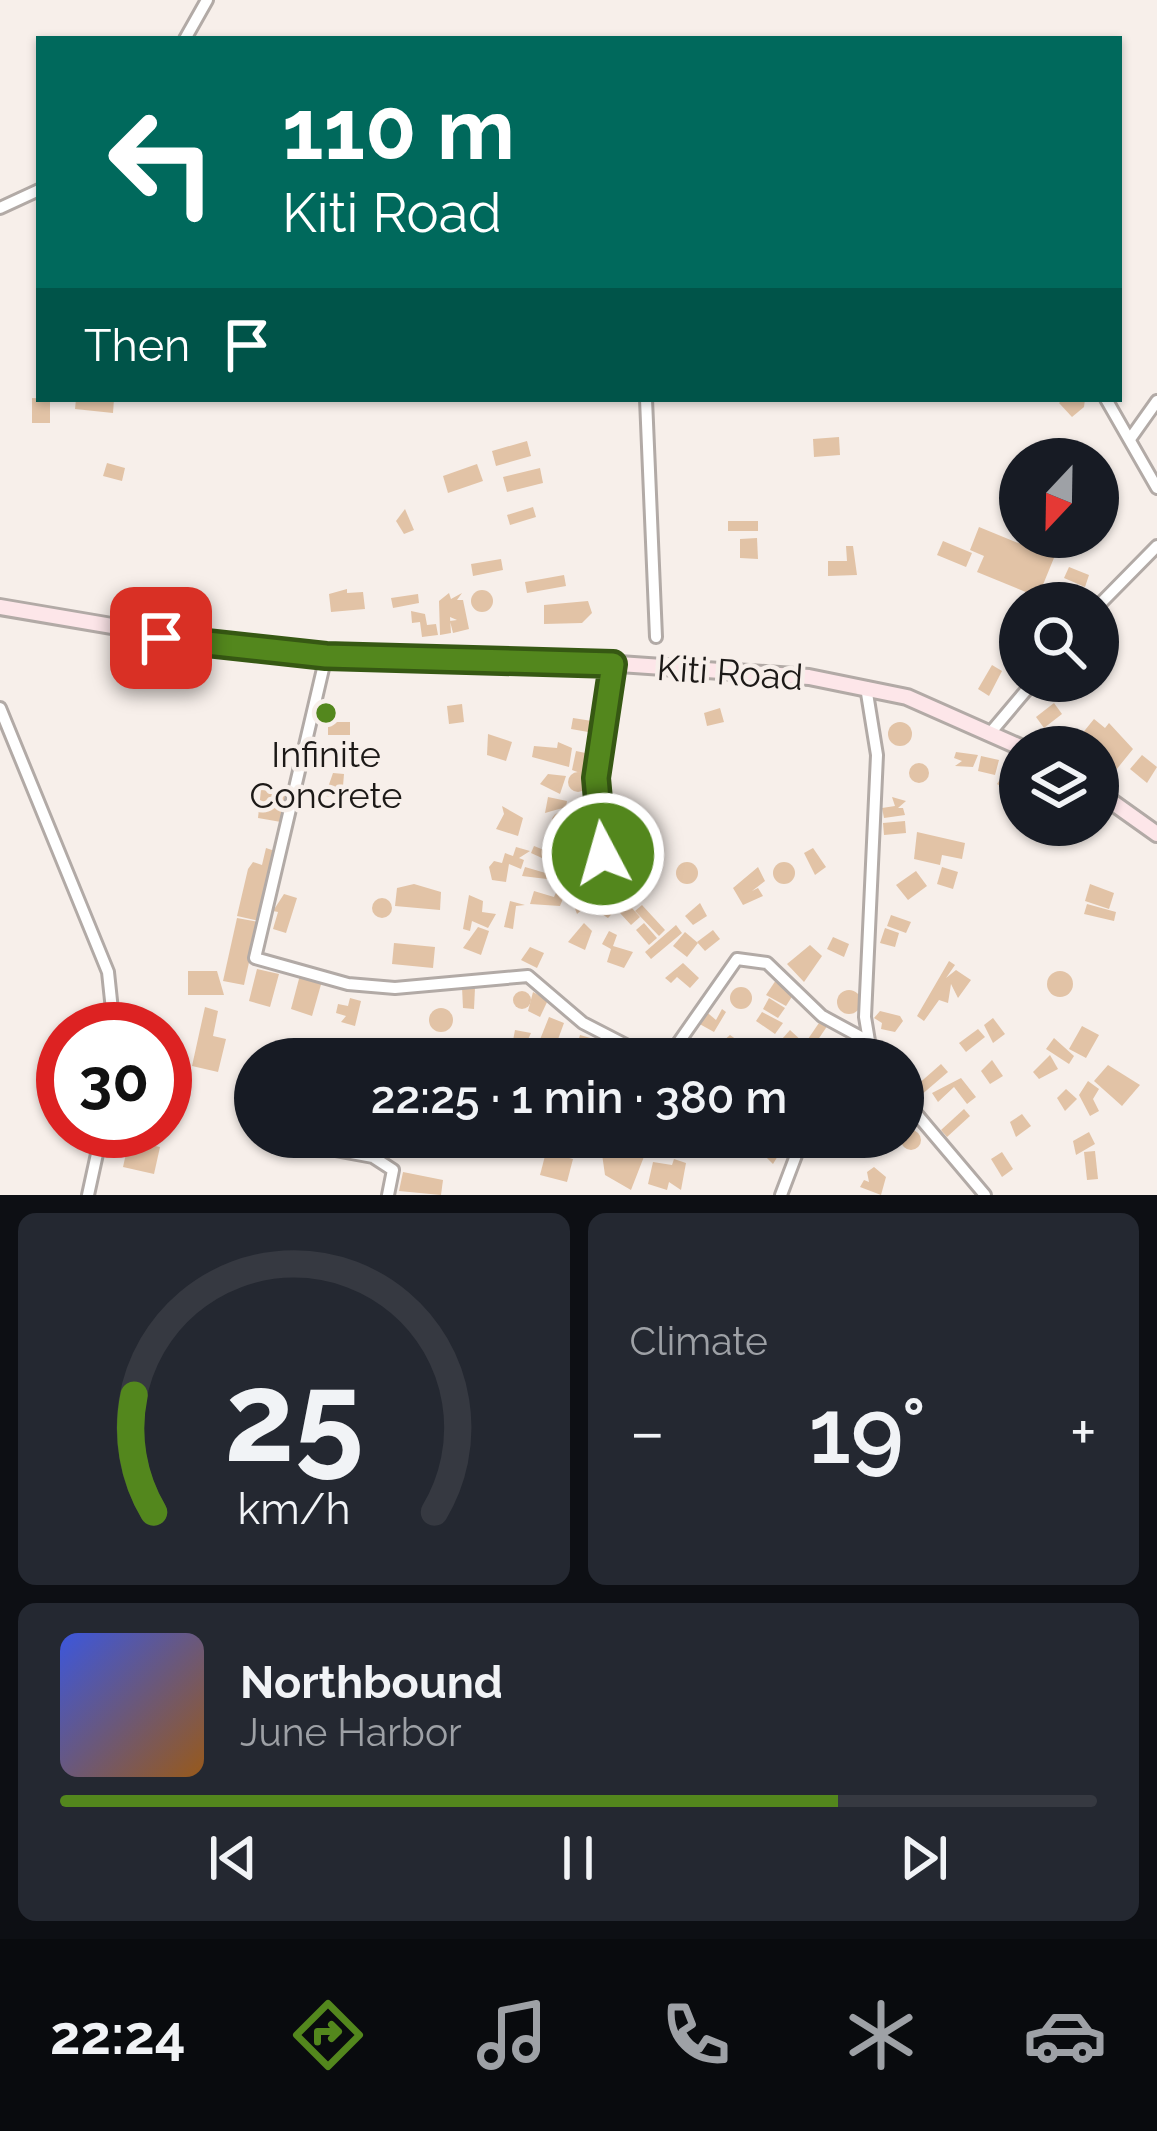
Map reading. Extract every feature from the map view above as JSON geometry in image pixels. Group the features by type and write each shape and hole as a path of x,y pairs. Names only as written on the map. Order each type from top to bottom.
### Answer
{"street":[{"path":"187,36 207,0"},
{"path":"0,208 36,191"},
{"path":"1130,439 1157,401"},
{"path":"646,402 656,637"},
{"path":"1108,402 1157,488"},
{"path":"1119,585 1157,546"},
{"name":"Kiti Road","path":"0,607 161,638 326,656 613,664 866,685 999,736"},
{"path":"326,656 255,958 348,984 395,988 527,976 583,1023 612,1038"},
{"path":"603,854 596,778 613,664"},
{"path":"866,685 877,755 868,1038"},
{"path":"991,732 1016,702"},
{"path":"0,709 38,790 108,972 111,1002"},
{"path":"1119,807 1157,834"},
{"path":"682,1038 737,958 766,963 822,1016 862,1038"},
{"path":"924,1124 985,1195"},
{"path":"88,1195 97,1158"},
{"path":"376,1158 393,1170 388,1195"},
{"path":"781,1195 791,1158"}],"building":[{"path":"32,398 50,402 50,423 32,423"},
{"path":"76,402 114,402 113,413 75,409"},
{"path":"1060,402 1085,402 1072,417"},
{"path":"839,437 840,455 814,457 813,439"},
{"path":"527,441 531,456 496,466 492,451"},
{"path":"107,463 125,468 122,481 103,476"},
{"path":"477,464 483,481 448,493 443,476"},
{"path":"540,468 543,483 507,492 503,477"},
{"path":"533,507 536,517 510,525 507,515"},
{"path":"405,509 414,530 404,534 396,521"},
{"path":"728,521 758,521 758,531 728,531"},
{"path":"979,527 999,535 999,558 1054,558 1044,582 1001,582 977,572 984,556 970,550"},
{"path":"757,538 758,559 740,558 740,539"},
{"path":"943,541 972,553 966,567 937,555"},
{"path":"846,546 853,546 857,575 828,576 828,561 847,561"},
{"path":"501,559 503,570 473,576 471,564"},
{"path":"1069,567 1089,575 1087,582 1064,578"},
{"path":"564,575 566,586 527,593 525,582"},
{"path":"347,589 347,593 363,592 365,609 331,612 329,594"},
{"path":"482,590 493,601 482,612 471,601"},
{"path":"449,593 451,599 462,593 457,600 463,600 469,629 453,633 450,622 451,633 440,635 439,601"},
{"path":"418,594 419,603 393,608 391,598"},
{"path":"588,601 592,613 582,623 544,624 544,605"},
{"path":"411,611 425,614 427,625 436,624 438,635 422,637 420,622 412,623"},
{"path":"992,665 999,669 989,696 978,689"},
{"path":"1054,703 1062,714 1047,726 1036,717"},
{"path":"462,704 464,722 449,724 447,706"},
{"path":"720,708 724,722 707,726 704,713"},
{"path":"573,718 592,721 594,733 571,729"},
{"path":"328,722 350,722 350,735 328,735"},
{"path":"895,722 905,722 912,734 905,746 895,746 888,739 888,729"},
{"path":"488,734 512,742 506,761 487,755"},
{"path":"1119,734 1133,749 1119,766"},
{"path":"558,742 572,748 569,767 532,757 534,746 557,748"},
{"path":"576,751 595,755 591,777 572,770"},
{"path":"956,752 978,755 973,767 955,766 962,761 954,758"},
{"path":"1142,755 1157,767 1147,783 1130,769"},
{"path":"981,756 999,760 995,775 978,771"},
{"path":"919,763 929,773 919,783 909,773"},
{"path":"578,772 588,782 578,792 568,782"},
{"path":"333,773 344,774 342,798 325,796"},
{"path":"548,774 566,776 560,794 540,784"},
{"path":"261,790 287,792 281,822 258,818"},
{"path":"548,797 567,801 566,807 545,813"},
{"path":"892,797 906,801 898,808 905,815 884,818 882,808 895,806"},
{"path":"502,806 523,818 518,836 496,829 504,814"},
{"path":"561,812 570,821 561,830 552,821"},
{"path":"905,821 906,833 884,835 883,823"},
{"path":"581,828 597,830 591,846 576,840"},
{"path":"917,832 965,843 962,859 942,855 940,865 914,859"},
{"path":"534,846 579,864 575,873 531,853"},
{"path":"516,847 530,851 519,858 524,860 521,869 509,864 506,882 492,880 489,867 494,861 502,863 505,853 513,856"},
{"path":"266,848 275,851 260,921 237,916 248,869 253,862 262,865"},
{"path":"813,848 826,867 815,875 804,853"},
{"path":"687,862 698,873 687,884 676,873"},
{"path":"784,862 795,873 784,884 773,873"},
{"path":"525,867 549,874 547,879 522,876"},
{"path":"758,867 765,881 752,891 758,888 763,896 743,905 733,888"},
{"path":"942,867 958,872 953,889 937,884"},
{"path":"916,871 927,886 908,900 896,885"},
{"path":"414,884 441,892 440,910 395,906 397,888"},
{"path":"642,884 646,896 632,908 640,917 631,925 620,913"},
{"path":"1090,884 1114,893 1109,909 1085,901"},
{"path":"558,888 566,891 560,906 530,904 534,891 554,897"},
{"path":"585,890 593,900 577,914 572,901"},
{"path":"607,892 613,906 620,905 608,918 592,908 595,903 608,910 598,900"},
{"path":"284,894 297,898 286,933 273,929 278,912 273,911"},
{"path":"469,895 483,901 482,912 496,914 488,928 472,921 470,931 463,929"},
{"path":"382,898 392,908 382,918 372,908"},
{"path":"510,901 525,905 516,906 513,929 504,927"},
{"path":"700,903 707,916 693,925 685,916"},
{"path":"1087,904 1116,912 1114,921 1084,914"},
{"path":"642,905 665,930 659,936 635,911"},
{"path":"891,915 911,922 906,933 887,926"},
{"path":"237,918 258,922 244,985 223,981"},
{"path":"584,923 592,931 585,950 568,942"},
{"path":"644,923 657,938 649,945 636,930"},
{"path":"676,925 682,933 651,959 645,952"},
{"path":"478,927 489,931 481,955 463,948"},
{"path":"885,928 899,933 895,947 880,943"},
{"path":"713,930 720,939 705,951 697,942"},
{"path":"609,931 617,935 613,946 633,952 624,968 607,962 611,949 602,944"},
{"path":"685,932 698,943 687,957 673,946"},
{"path":"833,937 849,944 844,957 827,949"},
{"path":"394,943 435,947 433,968 392,964"},
{"path":"810,945 822,956 804,982 787,964"},
{"path":"530,947 544,953 537,968 521,960"},
{"path":"949,961 955,965 946,978 956,970 971,980 958,998 951,984 948,1003 939,1000 924,1021 917,1016"},
{"path":"683,963 699,978 690,988 677,977 671,983 665,978"},
{"path":"257,969 279,974 270,1007 249,1001"},
{"path":"188,971 217,971 224,995 188,995"},
{"path":"1060,971 1073,984 1060,997 1047,984"},
{"path":"300,975 322,981 312,1016 291,1009"},
{"path":"776,980 795,992 786,1006 766,995"},
{"path":"462,987 475,988 474,1009 463,1008"},
{"path":"741,987 752,998 741,1009 730,998"},
{"path":"849,990 858,993 858,1011 849,1014 840,1011 837,1002 840,993"},
{"path":"522,991 531,1000 522,1009 513,1000"},
{"path":"533,992 548,1000 540,1017 528,1011"},
{"path":"350,998 361,1001 355,1026 341,1022 346,1016 336,1013 338,1004 348,1006"},
{"path":"769,998 785,1008 778,1018 763,1009"},
{"path":"205,1007 218,1011 213,1036 226,1039 218,1072 192,1066"},
{"path":"441,1008 453,1020 441,1032 429,1020"},
{"path":"703,1009 716,1020 722,1009 726,1012 714,1032 696,1022"},
{"path":"880,1011 900,1016 903,1021 895,1032 881,1029 882,1023 874,1018"},
{"path":"762,1012 783,1023 775,1034 756,1021"},
{"path":"549,1017 564,1023 558,1038 541,1038"},
{"path":"823,1017 830,1022 819,1038 809,1038"},
{"path":"993,1018 1005,1034 993,1043 984,1025"},
{"path":"1082,1026 1099,1035 1086,1058 1069,1049"},
{"path":"978,1029 985,1037 966,1052 959,1043"},
{"path":"515,1030 531,1033 529,1038 514,1038"},
{"path":"1054,1038 1074,1056 1069,1064 1046,1049"},
{"path":"1050,1055 1058,1069 1039,1079 1033,1072"},
{"path":"992,1060 1003,1076 990,1084 981,1071"},
{"path":"941,1064 948,1072 924,1093 924,1079"},
{"path":"1108,1065 1140,1085 1122,1106 1094,1081"},
{"path":"961,1078 976,1097 967,1104 954,1087 938,1102 932,1093"},
{"path":"1088,1081 1099,1089 1093,1099 1099,1111 1090,1116 1079,1095"},
{"path":"1066,1089 1077,1099 1065,1111 1057,1098"},
{"path":"964,1109 970,1116 947,1137 941,1130"},
{"path":"1022,1114 1031,1126 1016,1137 1010,1122"},
{"path":"1089,1132 1095,1144 1076,1155 1073,1141"},
{"path":"1095,1151 1098,1179 1087,1180 1084,1152"},
{"path":"1002,1152 1013,1169 1002,1177 991,1159"},
{"path":"125,1158 158,1158 154,1174 123,1167"},
{"path":"544,1158 573,1159 567,1182 540,1175"},
{"path":"603,1158 643,1158 631,1190 605,1175"},
{"path":"674,1159 686,1163 681,1190 669,1182 667,1190 648,1184 653,1162 672,1165"},
{"path":"874,1167 886,1177 881,1195 860,1187 864,1180 869,1182 867,1172"},
{"path":"403,1172 443,1180 441,1195 399,1191"}],"place":[{"name":"Infinite Concrete","path":"326,713"}],"route":[{"path":"161,638 326,656 613,664 596,778 603,854"}]}
